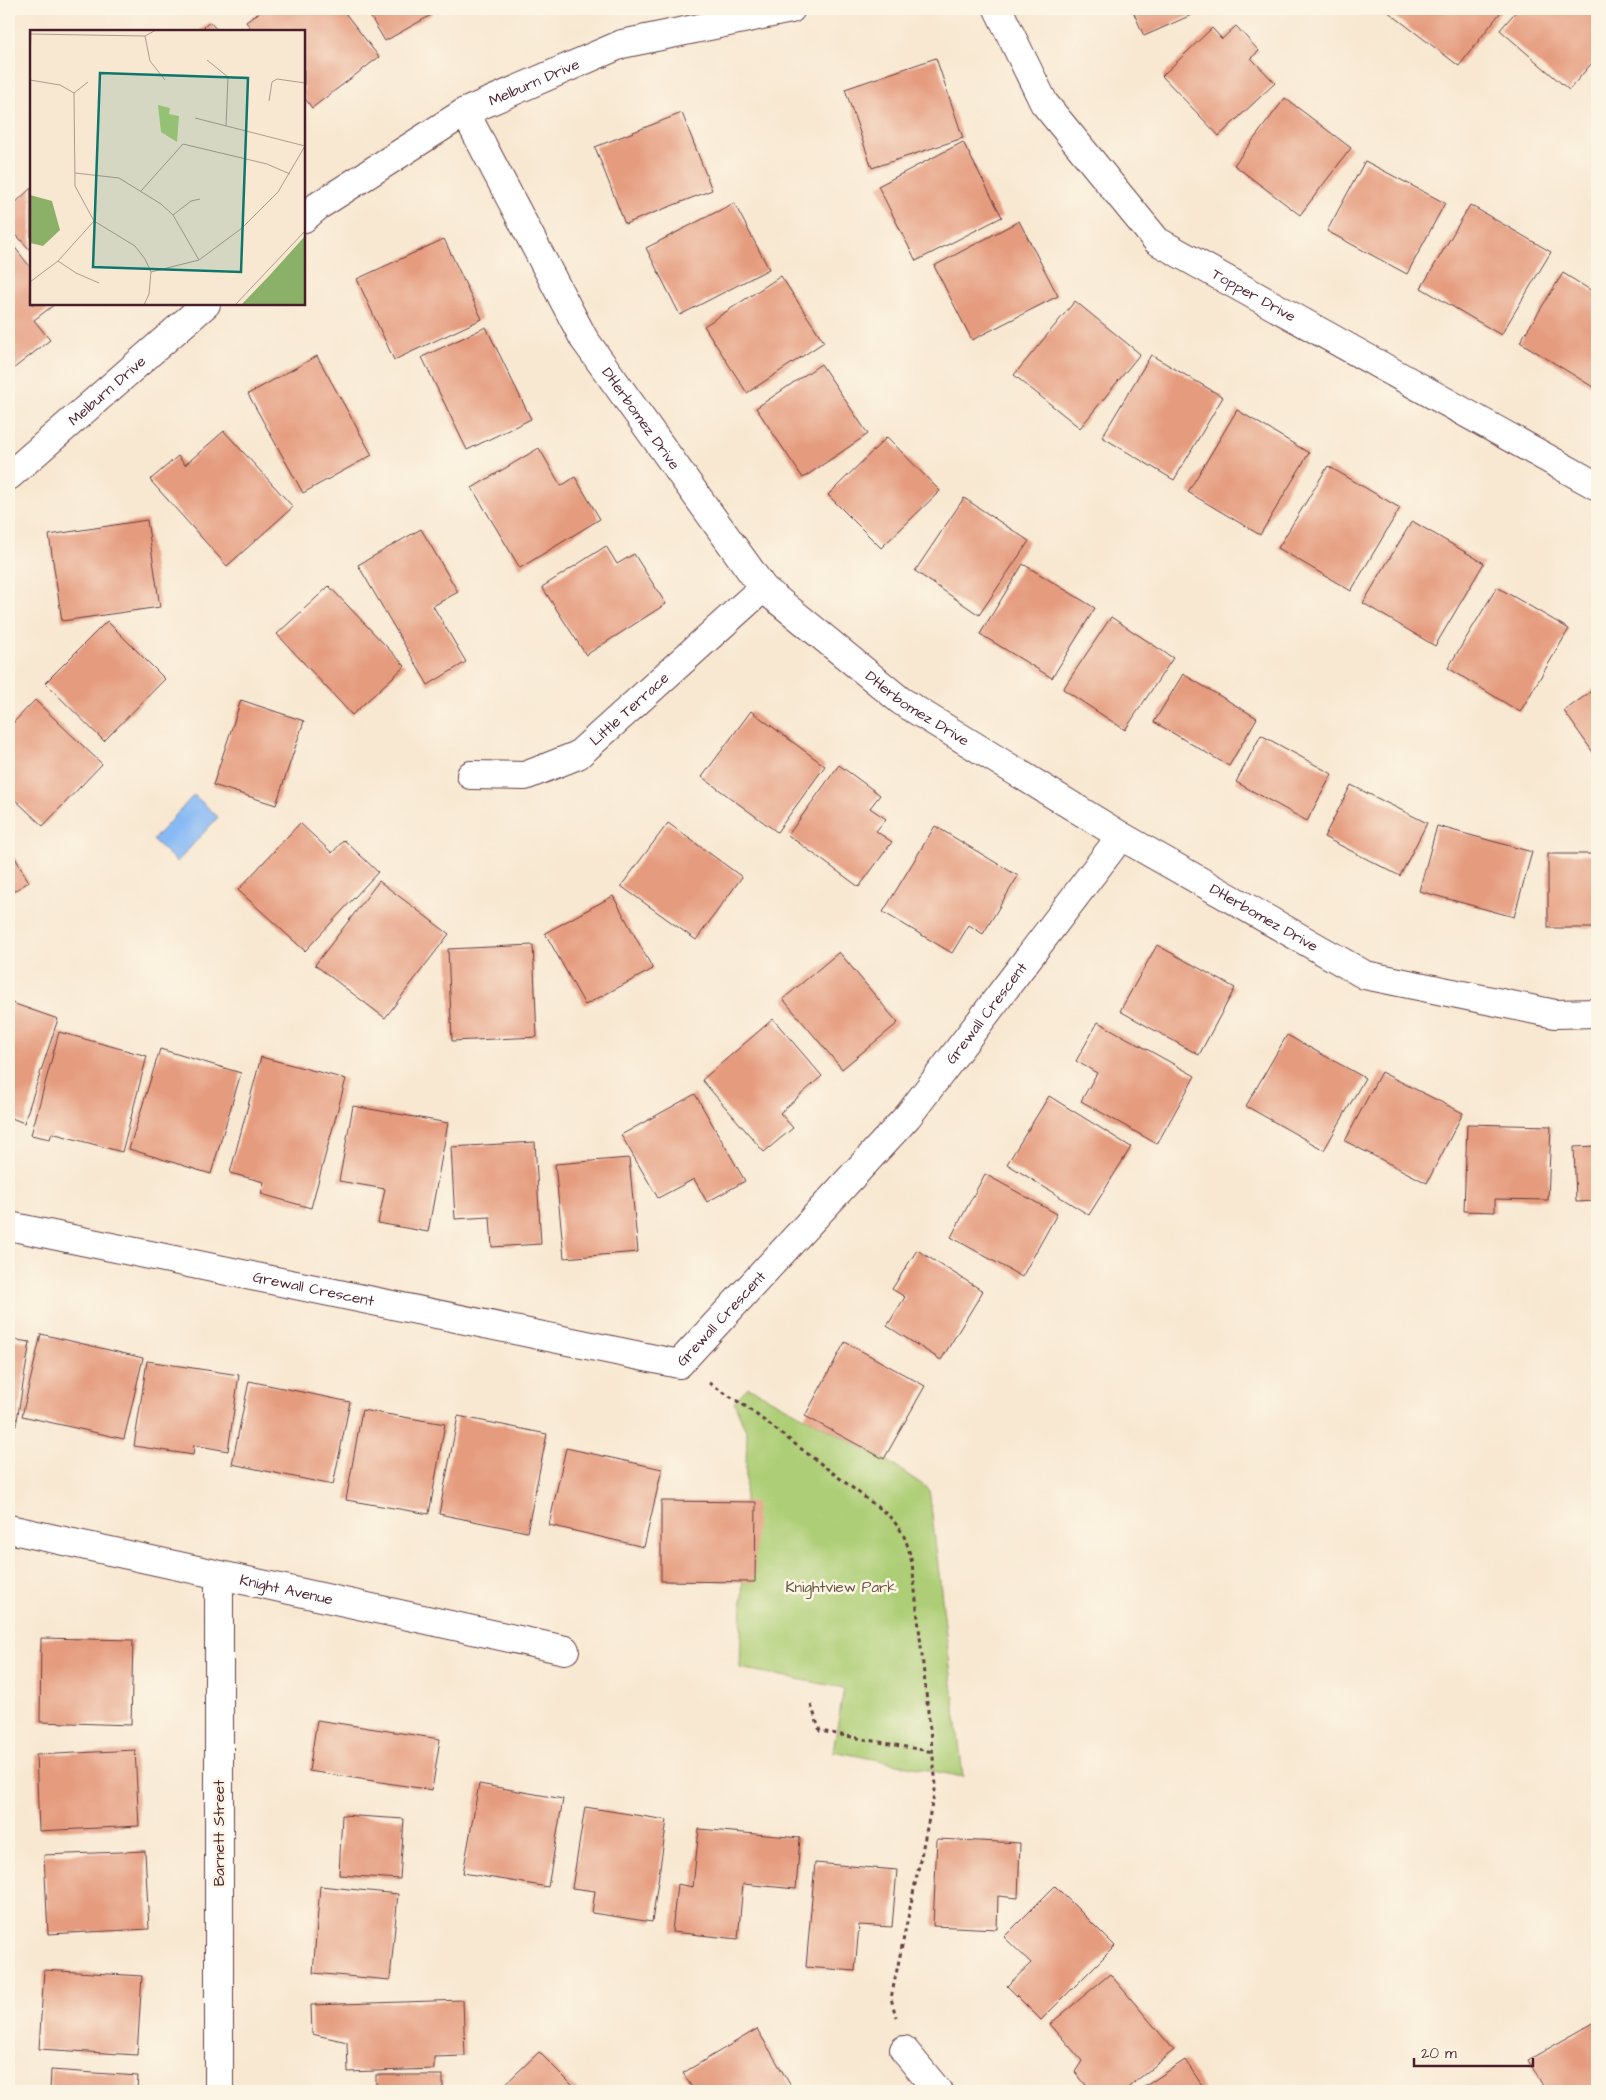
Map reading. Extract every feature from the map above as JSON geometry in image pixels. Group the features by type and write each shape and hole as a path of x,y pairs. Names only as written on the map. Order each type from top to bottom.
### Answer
{"street":[{"name":"Melburn Drive","path":"305,217 318,206 465,112 622,44 791,9"},
{"name":"Topper Drive","path":"998,9 1044,103 1157,240 1597,486"},
{"name":"DHerbomez Drive","path":"465,112 584,339 763,588 901,701 1121,836 1364,975 1555,1014 1597,1013"},
{"name":"Melburn Drive","path":"9,476 205,305"},
{"name":"Little Terrace","path":"472,775 524,776 578,754 763,588"},
{"name":"Grewall Crescent","path":"9,1226 678,1364 908,1116 1121,836"},
{"name":"Knight Avenue","path":"9,1529 565,1650"},
{"name":"Barnett Street","path":"219,1575 220,2091"},
{"path":"904,2050 938,2091"}],"path":[{"path":"678,1364 745,1406 888,1514 902,1531 912,1563 936,1785 891,1998 904,2050"},
{"path":"811,1706 820,1731 932,1752"}],"green space":[{"name":"Knightview Park","path":"748,1387 884,1459 929,1489 963,1777 833,1751 844,1688 740,1668 747,1433 734,1402"}],"water":[{"path":"194,795 218,817 177,862 153,840"}],"building":[{"path":"264,9 342,9 379,57 312,108 305,98 305,30 252,30 246,22"},
{"path":"366,9 430,9 433,14 385,41"},
{"path":"1132,9 1205,9 1144,36"},
{"path":"1389,9 1503,9 1459,66 1387,11"},
{"path":"1518,9 1597,10 1597,57 1569,90 1500,30"},
{"path":"210,22 217,30 200,30"},
{"path":"1236,26 1259,51 1251,58 1275,83 1219,136 1162,76 1212,28 1222,39"},
{"path":"936,58 963,138 872,168 845,89"},
{"path":"1285,98 1351,148 1300,215 1234,165"},
{"path":"682,113 712,190 625,224 595,147"},
{"path":"963,142 1002,217 916,261 878,186"},
{"path":"1365,161 1445,203 1407,274 1327,231"},
{"path":"30,189 30,250 9,227 9,209"},
{"path":"734,203 769,269 680,315 646,248"},
{"path":"1470,205 1551,252 1501,335 1421,288"},
{"path":"1019,221 1058,296 972,340 934,266"},
{"path":"444,239 482,319 394,360 357,279"},
{"path":"9,240 30,267 30,305 54,305 34,320 50,340 13,369 9,364"},
{"path":"1563,273 1597,294 1597,380 1593,387 1520,342"},
{"path":"781,276 824,342 747,393 704,326"},
{"path":"1075,301 1140,354 1080,428 1014,375"},
{"path":"486,327 531,419 467,450 422,357"},
{"path":"1151,355 1223,397 1174,480 1102,437"},
{"path":"317,356 372,455 303,493 248,394"},
{"path":"821,364 868,434 803,478 756,408"},
{"path":"1237,410 1309,453 1260,535 1188,492"},
{"path":"224,431 293,507 227,566 150,480 178,456 185,465"},
{"path":"887,437 940,491 881,548 828,495"},
{"path":"539,448 561,486 575,477 600,519 520,568 472,488"},
{"path":"1328,466 1400,508 1351,591 1278,548"},
{"path":"964,498 1029,541 979,615 915,571"},
{"path":"147,520 160,607 62,621 49,535"},
{"path":"1412,521 1484,563 1435,646 1363,603"},
{"path":"421,529 458,592 433,606 466,662 428,685 358,565"},
{"path":"606,546 617,564 634,554 666,604 586,655 542,587"},
{"path":"1023,564 1095,608 1052,678 980,634"},
{"path":"329,586 405,666 352,715 277,634"},
{"path":"1497,587 1569,629 1520,712 1448,668"},
{"path":"1111,617 1173,658 1125,730 1063,689"},
{"path":"107,621 165,679 104,741 45,683"},
{"path":"1183,674 1257,718 1229,766 1154,722"},
{"path":"1597,687 1597,758 1564,711"},
{"path":"35,700 102,764 43,826 9,794 9,727"},
{"path":"241,700 304,721 276,805 213,785"},
{"path":"751,711 825,766 777,832 702,777"},
{"path":"1261,735 1332,774 1307,821 1236,782"},
{"path":"839,765 880,795 870,808 886,819 876,831 892,842 859,887 788,835"},
{"path":"1351,785 1427,823 1400,876 1324,837"},
{"path":"300,823 332,853 344,840 378,872 305,951 238,890"},
{"path":"668,823 742,877 696,940 621,886"},
{"path":"935,826 1018,876 983,934 969,925 952,953 883,912"},
{"path":"1437,826 1532,852 1514,917 1419,891"},
{"path":"9,847 29,882 9,894"},
{"path":"1548,854 1597,854 1597,928 1548,928"},
{"path":"379,881 449,934 385,1018 315,965"},
{"path":"613,896 653,969 585,1005 545,933"},
{"path":"533,945 537,1037 452,1041 448,949"},
{"path":"1157,945 1235,988 1199,1055 1120,1011"},
{"path":"839,952 898,1023 842,1069 783,999"},
{"path":"9,1002 58,1019 24,1123 9,1117"},
{"path":"773,1019 822,1076 780,1113 793,1128 764,1152 702,1080"},
{"path":"1098,1022 1195,1076 1157,1144 1081,1101 1097,1073 1076,1061"},
{"path":"59,1032 147,1056 122,1152 52,1133 50,1139 31,1135"},
{"path":"1287,1035 1365,1078 1324,1150 1246,1106"},
{"path":"160,1049 241,1073 211,1174 129,1149"},
{"path":"261,1057 346,1079 311,1208 261,1194 264,1182 230,1173"},
{"path":"1381,1072 1463,1113 1427,1183 1345,1141"},
{"path":"695,1094 745,1181 707,1202 694,1179 658,1198 621,1135"},
{"path":"1049,1096 1131,1147 1089,1215 1007,1164"},
{"path":"353,1106 448,1123 428,1232 378,1223 385,1189 339,1181"},
{"path":"1467,1124 1551,1126 1548,1200 1495,1199 1495,1212 1464,1211"},
{"path":"535,1142 541,1244 492,1247 490,1217 455,1219 451,1147"},
{"path":"1597,1146 1597,1201 1576,1202 1574,1147"},
{"path":"629,1158 638,1252 564,1258 555,1164"},
{"path":"985,1174 1057,1214 1022,1277 951,1237"},
{"path":"917,1250 983,1291 941,1360 887,1326 905,1297 892,1289"},
{"path":"41,1334 143,1358 124,1439 22,1416"},
{"path":"9,1339 30,1342 16,1426 9,1425"},
{"path":"845,1342 925,1386 884,1459 805,1416"},
{"path":"147,1361 239,1375 228,1451 194,1445 193,1455 134,1446"},
{"path":"249,1381 350,1402 333,1485 232,1464"},
{"path":"362,1410 445,1424 429,1514 346,1500"},
{"path":"458,1416 547,1434 527,1532 439,1514"},
{"path":"566,1448 662,1469 644,1547 549,1525"},
{"path":"661,1501 756,1502 755,1582 661,1581"},
{"path":"41,1638 133,1640 131,1725 40,1722"},
{"path":"317,1720 440,1739 432,1790 309,1771"},
{"path":"135,1750 139,1826 39,1831 36,1755"},
{"path":"479,1784 563,1799 548,1887 463,1873"},
{"path":"585,1807 667,1820 652,1922 592,1913 595,1891 572,1888"},
{"path":"342,1815 404,1819 400,1879 339,1875"},
{"path":"699,1829 800,1838 796,1889 743,1884 738,1939 672,1932 677,1884 693,1887"},
{"path":"937,1839 1020,1843 1018,1898 998,1896 997,1929 933,1926"},
{"path":"145,1851 149,1929 48,1934 44,1855"},
{"path":"815,1863 897,1870 892,1927 859,1925 855,1971 806,1967"},
{"path":"320,1886 398,1894 390,1980 313,1973"},
{"path":"1055,1886 1115,1946 1041,2020 1007,1986 1031,1963 1004,1937"},
{"path":"44,1970 142,1976 137,2055 39,2049"},
{"path":"1110,1974 1174,2050 1124,2091 1091,2091 1075,2072 1082,2061 1050,2024"},
{"path":"463,2000 465,2056 434,2057 434,2069 348,2072 347,2042 312,2034 311,2005"},
{"path":"1597,2021 1597,2091 1546,2091 1528,2060"},
{"path":"757,2029 794,2091 694,2091 683,2073"},
{"path":"539,2052 578,2091 498,2091"},
{"path":"1185,2060 1206,2091 1138,2091"},
{"path":"51,2070 138,2076 137,2091 50,2091"},
{"path":"376,2075 443,2075 443,2091 376,2091"}]}
